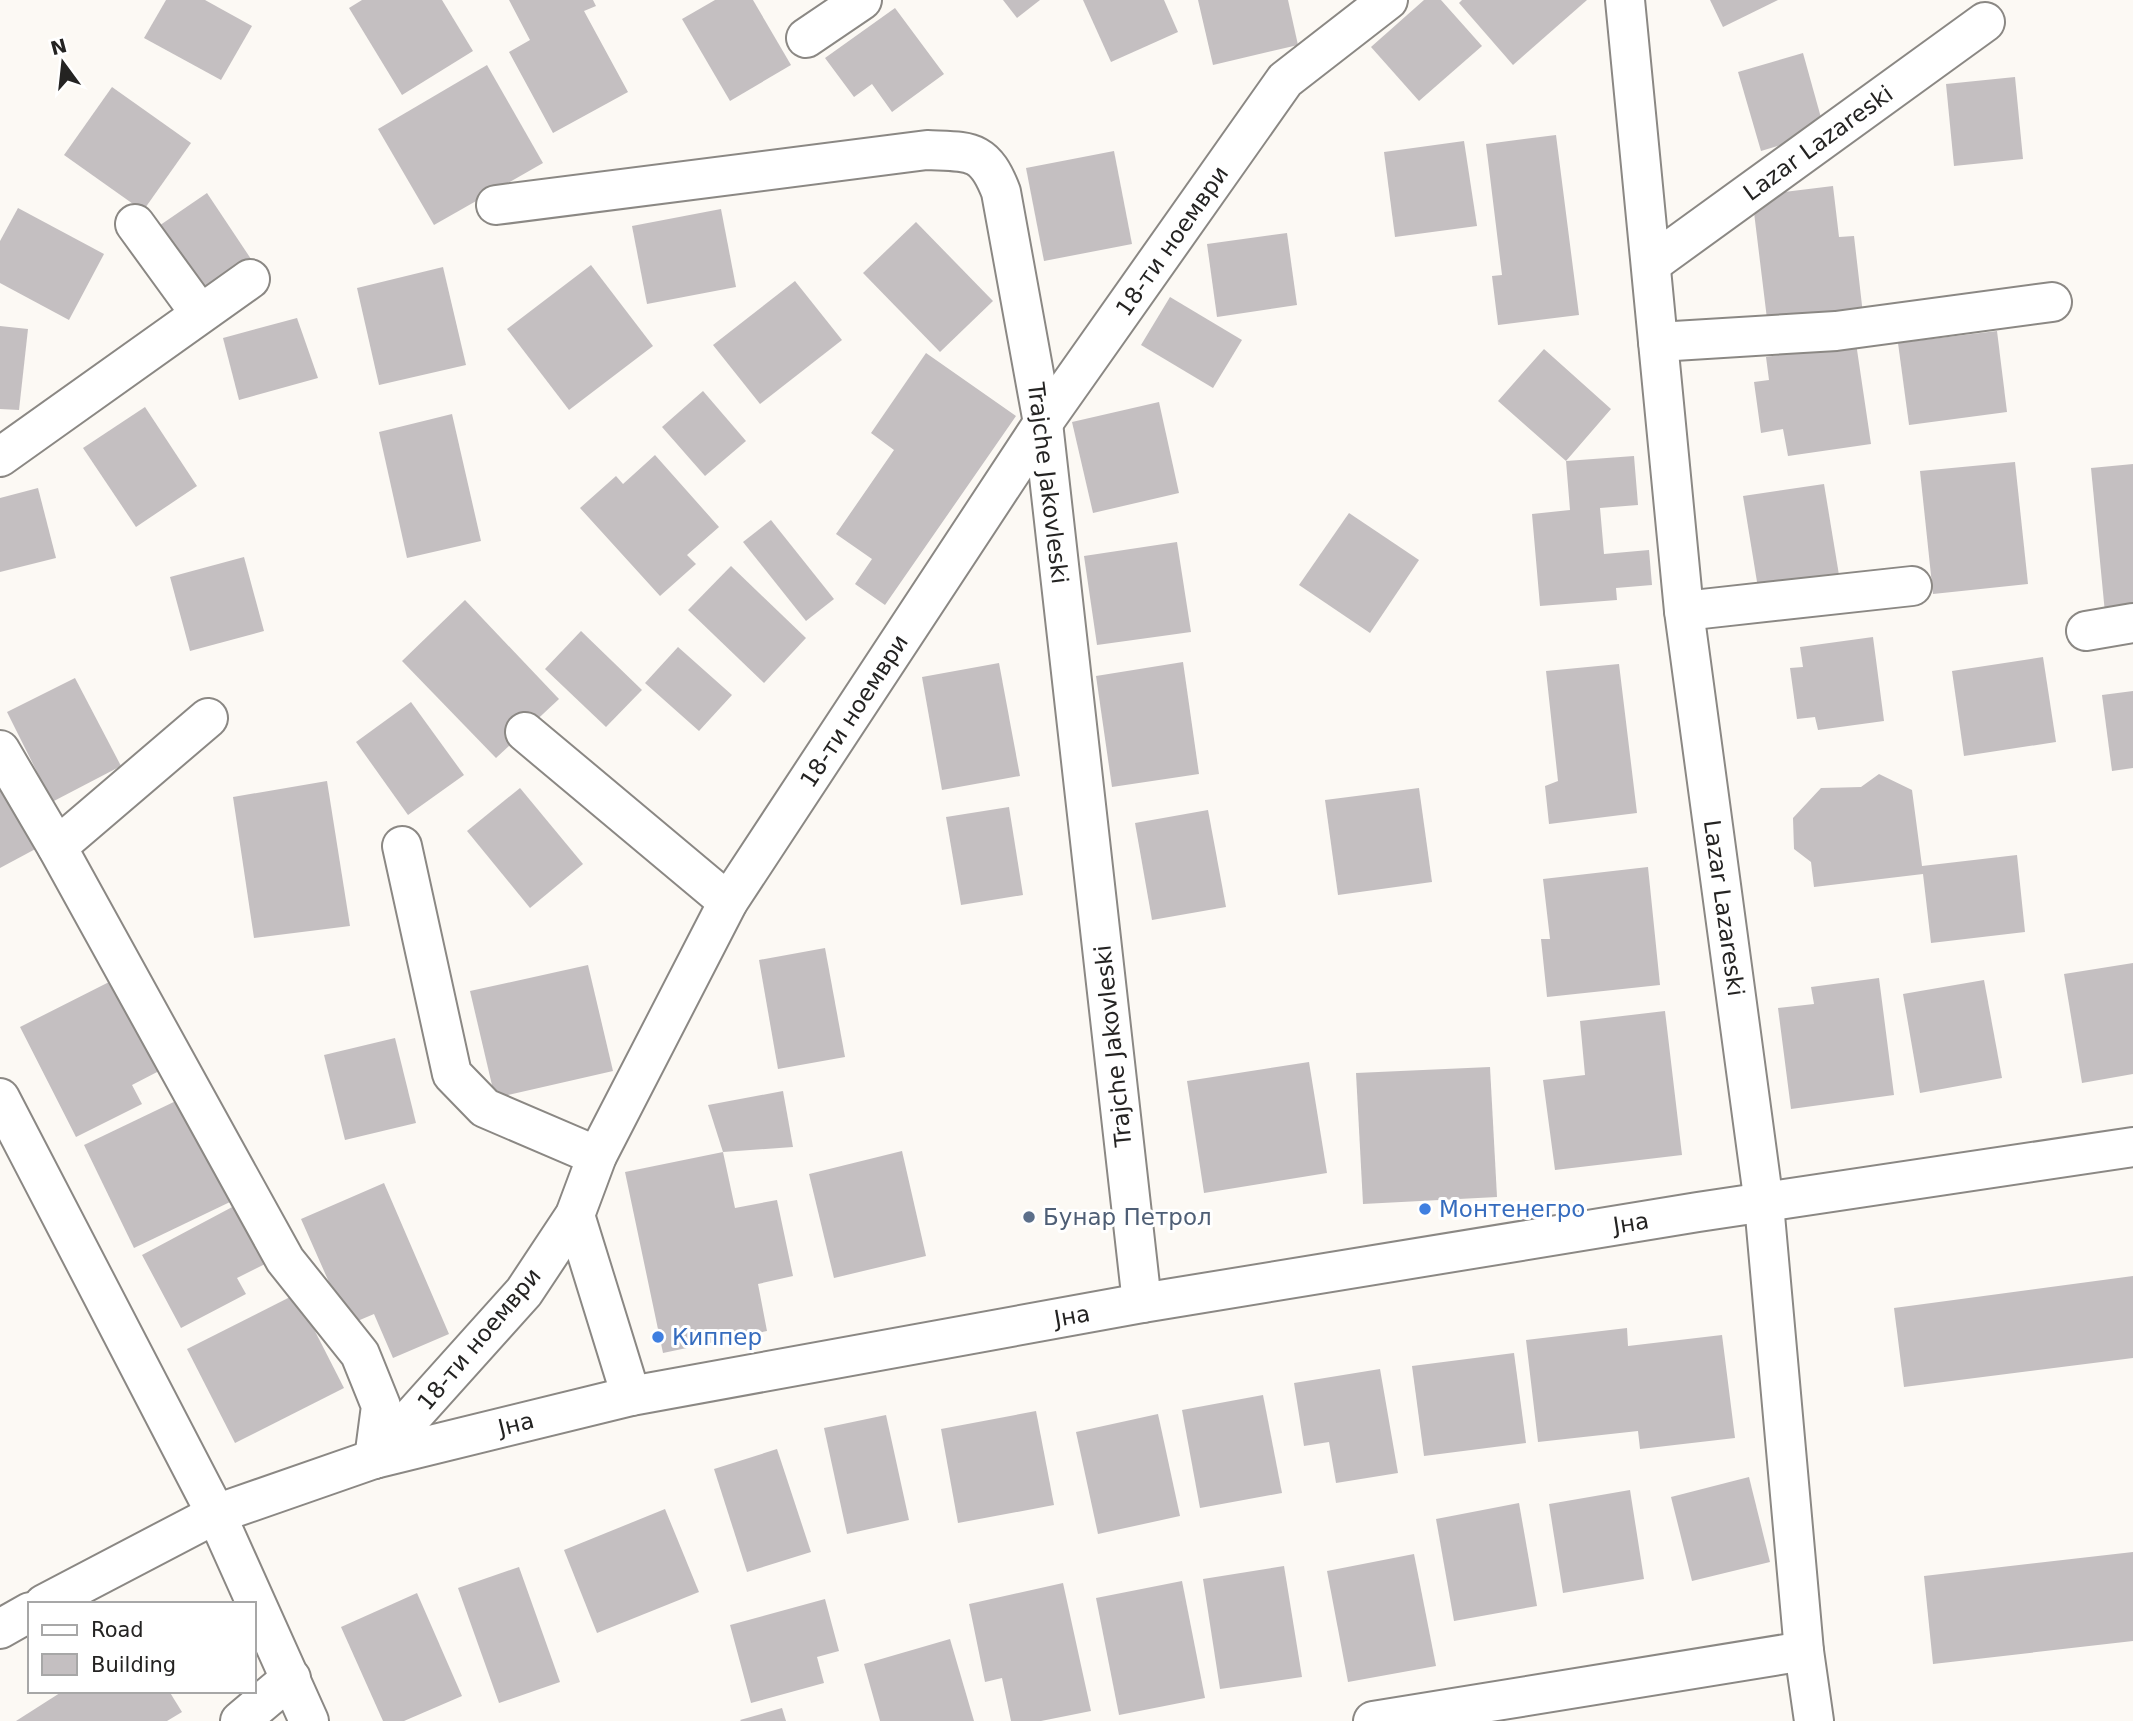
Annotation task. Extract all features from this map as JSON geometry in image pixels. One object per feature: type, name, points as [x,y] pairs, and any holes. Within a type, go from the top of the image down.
[{"type":"street","points":[[806,38],[862,0]]},
{"type":"street","name":"18-ти ноември","points":[[374,1459],[523,1292],[575,1215],[597,1156],[728,902],[1043,423],[1285,80],[1388,0]]},
{"type":"street","name":"Lazar Lazareski","points":[[1625,0],[1684,611],[1764,1204],[1804,1651],[1814,1721]]},
{"type":"street","name":"Lazar Lazareski","points":[[1651,264],[1985,23]]},
{"type":"street","name":"Trajche Jakovleski","points":[[496,205],[927,150],[966,152],[991,166],[1001,192],[1043,423],[1142,1303]]},
{"type":"street","points":[[135,224],[199,312]]},
{"type":"street","points":[[0,457],[199,312],[250,279]]},
{"type":"street","points":[[1658,342],[1836,331],[2052,302]]},
{"type":"street","points":[[1684,611],[1912,586]]},
{"type":"street","points":[[2086,631],[2133,623]]},
{"type":"street","points":[[57,847],[208,718]]},
{"type":"street","points":[[525,732],[728,902]]},
{"type":"street","points":[[0,750],[57,847],[285,1260],[360,1354],[381,1406],[374,1459]]},
{"type":"street","points":[[402,846],[452,1074],[485,1108],[597,1156]]},
{"type":"street","points":[[0,1098],[216,1514],[309,1721]]},
{"type":"street","name":"Јна","points":[[48,1602],[216,1514],[374,1459],[631,1396],[1142,1303],[1698,1212],[2133,1147]]},
{"type":"street","points":[[575,1215],[631,1396]]},
{"type":"street","points":[[0,1629],[28,1613]]},
{"type":"street","points":[[1373,1721],[1804,1651]]},
{"type":"street","points":[[240,1721],[291,1678]]},
{"type":"building","points":[[166,0],[205,0],[252,26],[221,80],[144,38]]},
{"type":"building","points":[[362,0],[442,0],[473,51],[402,95],[349,8]]},
{"type":"building","points":[[509,0],[593,0],[596,6],[584,11],[628,92],[553,133],[509,52],[530,40]]},
{"type":"building","points":[[715,0],[753,0],[791,65],[730,101],[682,19]]},
{"type":"building","points":[[1003,0],[1040,0],[1017,18]]},
{"type":"building","points":[[1083,0],[1164,0],[1178,32],[1111,62]]},
{"type":"building","points":[[1198,0],[1288,0],[1298,45],[1213,65]]},
{"type":"building","points":[[1424,0],[1441,0],[1482,46],[1419,101],[1371,47]]},
{"type":"building","points":[[1462,0],[1587,0],[1513,65],[1459,3]]},
{"type":"building","points":[[1710,0],[1778,0],[1723,27]]},
{"type":"building","points":[[895,8],[944,74],[892,112],[872,84],[854,97],[825,58]]},
{"type":"building","points":[[1803,53],[1825,132],[1761,151],[1738,72]]},
{"type":"building","points":[[487,65],[543,163],[434,225],[378,129]]},
{"type":"building","points":[[2015,77],[2023,159],[1954,166],[1946,84]]},
{"type":"building","points":[[112,87],[191,143],[143,211],[64,155]]},
{"type":"building","points":[[1556,135],[1579,315],[1498,325],[1492,276],[1502,275],[1486,144]]},
{"type":"building","points":[[1464,141],[1477,226],[1395,237],[1384,152]]},
{"type":"building","points":[[1114,151],[1132,244],[1044,261],[1026,168]]},
{"type":"building","points":[[1833,186],[1839,237],[1854,236],[1863,314],[1768,327],[1752,196]]},
{"type":"building","points":[[207,193],[253,262],[199,298],[153,230]]},
{"type":"building","points":[[18,208],[104,254],[69,320],[0,283],[0,241]]},
{"type":"building","points":[[721,209],[736,287],[647,304],[632,226]]},
{"type":"building","points":[[916,222],[993,301],[940,352],[863,273]]},
{"type":"building","points":[[1287,233],[1297,305],[1217,317],[1207,244]]},
{"type":"building","points":[[591,265],[653,346],[569,410],[507,329]]},
{"type":"building","points":[[443,267],[466,365],[379,385],[357,288]]},
{"type":"building","points":[[795,281],[842,340],[760,404],[713,345]]},
{"type":"building","points":[[1170,297],[1242,340],[1213,388],[1141,345]]},
{"type":"building","points":[[297,318],[318,378],[239,400],[223,338]]},
{"type":"building","points":[[0,326],[28,329],[19,410],[0,409]]},
{"type":"building","points":[[1997,331],[2007,412],[1909,425],[1898,343]]},
{"type":"building","points":[[1856,343],[1871,444],[1788,456],[1783,429],[1761,433],[1754,382],[1769,380],[1766,357]]},
{"type":"building","points":[[1544,349],[1611,409],[1566,461],[1498,401]]},
{"type":"building","points":[[926,353],[1016,416],[885,605],[855,584],[872,559],[836,534],[894,450],[871,433]]},
{"type":"building","points":[[703,391],[746,441],[705,476],[662,427]]},
{"type":"building","points":[[1159,402],[1179,493],[1093,513],[1072,422]]},
{"type":"building","points":[[145,407],[197,486],[136,527],[83,448]]},
{"type":"building","points":[[452,414],[481,541],[407,558],[379,432]]},
{"type":"building","points":[[655,455],[719,527],[687,555],[696,564],[660,596],[580,508],[616,476],[623,484]]},
{"type":"building","points":[[1634,456],[1638,505],[1600,508],[1604,554],[1649,550],[1652,585],[1616,588],[1617,600],[1540,606],[1532,514],[1570,510],[1566,461]]},
{"type":"building","points":[[2015,462],[2028,584],[1933,594],[1920,471]]},
{"type":"building","points":[[2133,464],[2133,609],[2105,613],[2091,468]]},
{"type":"building","points":[[1824,484],[1839,575],[1758,588],[1743,496]]},
{"type":"building","points":[[38,488],[56,558],[0,572],[0,498]]},
{"type":"building","points":[[1349,513],[1419,560],[1370,633],[1299,585]]},
{"type":"building","points":[[771,520],[834,599],[806,621],[743,542]]},
{"type":"building","points":[[1177,542],[1191,632],[1097,645],[1084,556]]},
{"type":"building","points":[[244,557],[264,631],[190,651],[170,577]]},
{"type":"building","points":[[731,566],[806,638],[764,683],[688,610]]},
{"type":"building","points":[[465,600],[559,699],[496,758],[402,661]]},
{"type":"building","points":[[581,631],[642,690],[606,727],[545,669]]},
{"type":"building","points":[[1873,637],[1884,721],[1818,730],[1815,717],[1797,719],[1790,668],[1803,667],[1800,647]]},
{"type":"building","points":[[678,647],[732,695],[699,731],[645,683]]},
{"type":"building","points":[[2043,657],[2056,742],[1964,756],[1952,671]]},
{"type":"building","points":[[1183,662],[1199,774],[1112,787],[1096,676]]},
{"type":"building","points":[[999,663],[1020,776],[942,790],[922,677]]},
{"type":"building","points":[[1619,664],[1637,813],[1549,824],[1545,786],[1558,781],[1546,671]]},
{"type":"building","points":[[75,678],[121,766],[52,802],[7,712]]},
{"type":"building","points":[[2133,691],[2133,768],[2112,771],[2102,695]]},
{"type":"building","points":[[411,702],[464,775],[408,815],[356,742]]},
{"type":"building","points":[[0,767],[41,846],[0,868]]},
{"type":"building","points":[[1879,774],[1912,790],[1922,866],[2017,855],[2025,932],[1931,943],[1923,874],[1814,887],[1811,862],[1794,849],[1793,818],[1821,788],[1861,787]]},
{"type":"building","points":[[327,781],[350,926],[254,938],[233,797]]},
{"type":"building","points":[[520,788],[583,864],[530,908],[467,831]]},
{"type":"building","points":[[1419,788],[1432,882],[1338,895],[1325,800]]},
{"type":"building","points":[[1009,807],[1023,895],[961,905],[946,817]]},
{"type":"building","points":[[1208,810],[1226,907],[1152,920],[1135,823]]},
{"type":"building","points":[[1648,867],[1660,985],[1547,997],[1541,939],[1550,939],[1543,879]]},
{"type":"building","points":[[825,948],[845,1057],[778,1069],[759,960]]},
{"type":"building","points":[[2133,963],[2133,1074],[2082,1083],[2064,974]]},
{"type":"building","points":[[588,965],[613,1071],[495,1098],[470,991]]},
{"type":"building","points":[[1879,978],[1894,1095],[1791,1109],[1778,1008],[1814,1004],[1811,987]]},
{"type":"building","points":[[115,979],[161,1070],[132,1085],[142,1104],[76,1137],[20,1027]]},
{"type":"building","points":[[1984,980],[2002,1078],[1920,1093],[1903,994]]},
{"type":"building","points":[[1665,1011],[1682,1155],[1555,1170],[1543,1080],[1585,1075],[1580,1021]]},
{"type":"building","points":[[395,1038],[416,1123],[345,1140],[324,1055]]},
{"type":"building","points":[[1309,1062],[1327,1173],[1204,1193],[1187,1081]]},
{"type":"building","points":[[1490,1067],[1497,1197],[1363,1204],[1356,1073]]},
{"type":"building","points":[[783,1091],[793,1147],[723,1152],[708,1105]]},
{"type":"building","points":[[180,1099],[230,1202],[134,1248],[84,1145]]},
{"type":"building","points":[[902,1151],[926,1256],[834,1278],[809,1174]]},
{"type":"building","points":[[723,1152],[735,1208],[777,1200],[793,1276],[758,1284],[767,1331],[663,1353],[625,1172]]},
{"type":"building","points":[[384,1183],[449,1334],[393,1358],[374,1314],[348,1325],[301,1219]]},
{"type":"building","points":[[236,1205],[267,1263],[237,1278],[246,1294],[181,1328],[142,1255]]},
{"type":"building","points":[[2133,1276],[2133,1358],[1904,1387],[1894,1308]]},
{"type":"building","points":[[296,1294],[344,1388],[235,1443],[187,1349]]},
{"type":"building","points":[[1627,1328],[1628,1346],[1722,1335],[1735,1438],[1640,1449],[1638,1431],[1538,1442],[1526,1340]]},
{"type":"building","points":[[1514,1353],[1526,1443],[1424,1456],[1412,1366]]},
{"type":"building","points":[[1380,1369],[1398,1473],[1336,1483],[1329,1442],[1304,1446],[1294,1383]]},
{"type":"building","points":[[1263,1395],[1282,1493],[1200,1508],[1182,1410]]},
{"type":"building","points":[[1036,1411],[1054,1505],[958,1523],[941,1429]]},
{"type":"building","points":[[1158,1414],[1180,1516],[1098,1534],[1076,1432]]},
{"type":"building","points":[[886,1415],[909,1520],[847,1534],[824,1428]]},
{"type":"building","points":[[777,1449],[811,1552],[747,1572],[714,1469]]},
{"type":"building","points":[[1749,1477],[1770,1562],[1692,1581],[1671,1497]]},
{"type":"building","points":[[1630,1490],[1644,1579],[1563,1593],[1549,1504]]},
{"type":"building","points":[[1519,1503],[1537,1606],[1454,1621],[1436,1519]]},
{"type":"building","points":[[665,1509],[699,1592],[597,1633],[564,1550]]},
{"type":"building","points":[[2133,1552],[2133,1641],[1933,1664],[1924,1576]]},
{"type":"building","points":[[1414,1554],[1436,1666],[1348,1682],[1327,1571]]},
{"type":"building","points":[[1284,1566],[1302,1677],[1220,1689],[1203,1579]]},
{"type":"building","points":[[519,1567],[560,1682],[499,1703],[458,1588]]},
{"type":"building","points":[[1182,1581],[1205,1698],[1119,1715],[1096,1598]]},
{"type":"building","points":[[1063,1583],[1091,1711],[1041,1721],[1011,1721],[1002,1678],[985,1682],[969,1604]]},
{"type":"building","points":[[417,1593],[462,1696],[404,1721],[383,1721],[341,1627]]},
{"type":"building","points":[[825,1599],[839,1651],[817,1657],[824,1683],[751,1703],[730,1625]]},
{"type":"building","points":[[950,1639],[974,1721],[880,1721],[864,1664]]},
{"type":"building","points":[[60,1693],[170,1693],[182,1712],[167,1721],[16,1721]]},
{"type":"building","points":[[782,1708],[786,1721],[740,1720]]},
{"type":"place","name":"Монтенегро","points":[[1425,1209]]},
{"type":"place","name":"Бунар Петрол","points":[[1029,1217]]},
{"type":"place","name":"Киппер","points":[[658,1337]]}]
